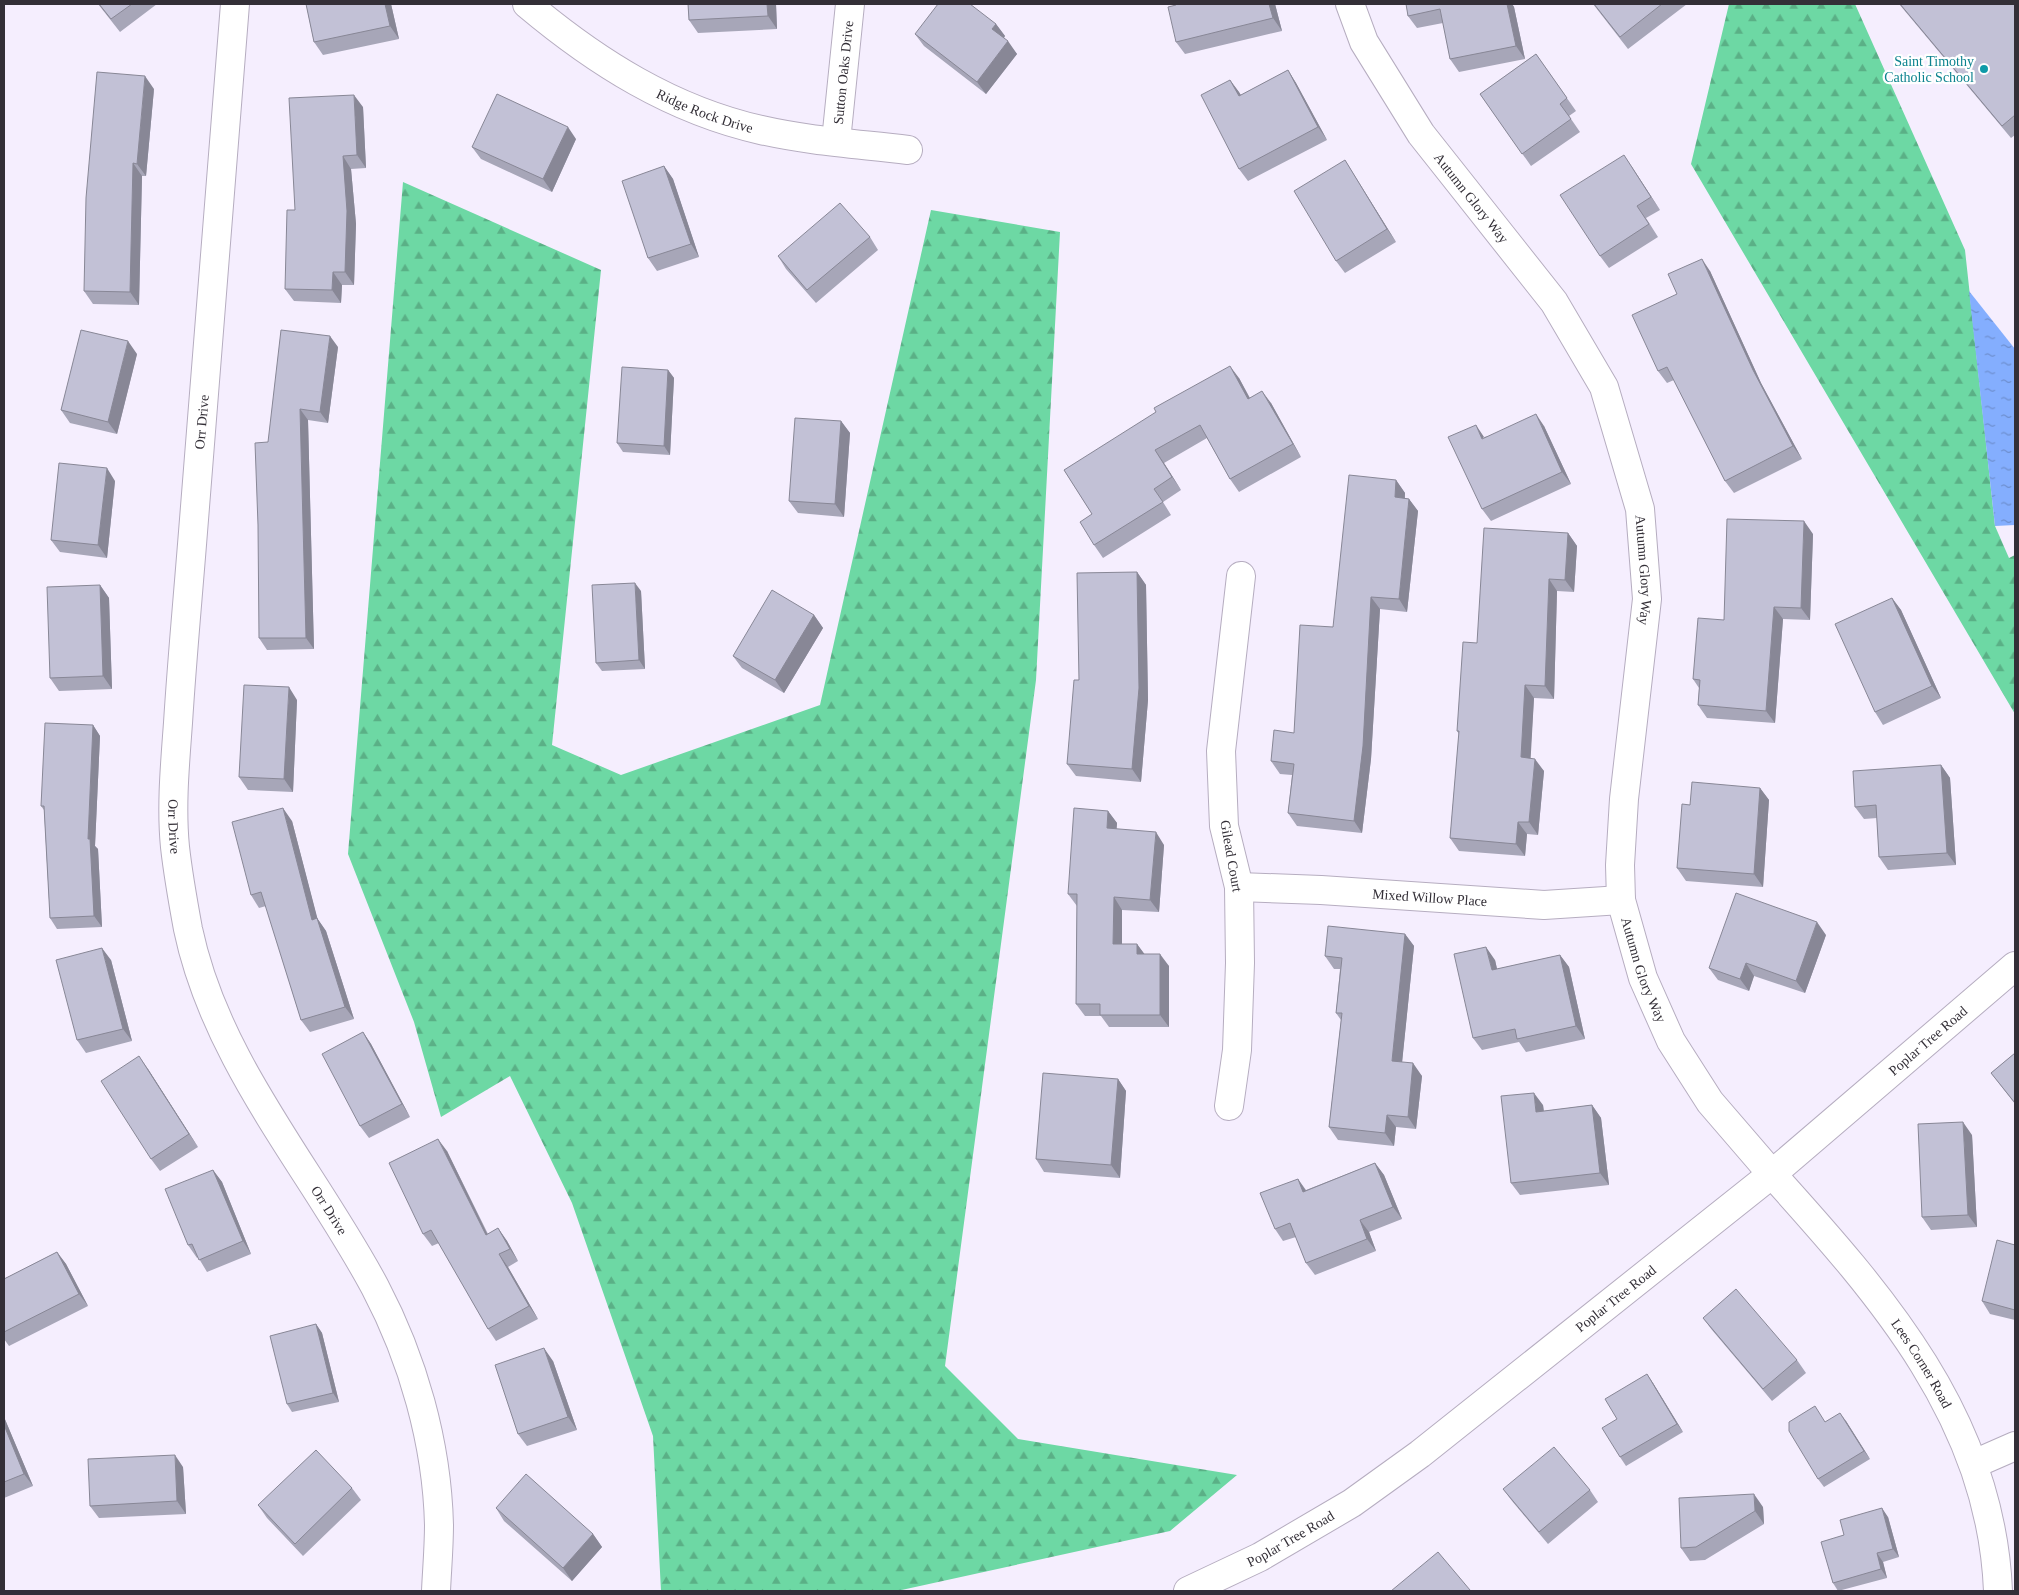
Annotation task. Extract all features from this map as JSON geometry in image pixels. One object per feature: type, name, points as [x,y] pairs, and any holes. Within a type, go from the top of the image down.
[{"type":"street","name":"Orr Drive","points":[[235,4],[181,676],[174,791],[175,845],[188,930],[201,974],[217,1017],[244,1071],[375,1287],[399,1337],[414,1380],[430,1443],[436,1483],[439,1526],[436,1591]]},
{"type":"street","name":"Ridge Rock Drive","points":[[527,4],[571,40],[630,79],[670,100],[708,115],[760,130],[908,150]]},
{"type":"street","name":"Sutton Oaks Drive","points":[[836,141],[850,4]]},
{"type":"street","name":"Autumn Glory Way","points":[[1350,4],[1364,42],[1421,134],[1554,302],[1604,387],[1640,509],[1647,599],[1624,799],[1620,865],[1621,900],[1643,978],[1671,1042],[1710,1102],[1772,1174]]},
{"type":"street","name":"Gilead Court","points":[[1229,1106],[1237,1050],[1240,963],[1239,887],[1224,826],[1221,751],[1241,576]]},
{"type":"street","name":"Mixed Willow Place","points":[[1239,887],[1321,890],[1544,905],[1621,900]]},
{"type":"street","name":"Poplar Tree Road","points":[[1188,1591],[1260,1557],[1352,1502],[1420,1454],[1772,1174],[2015,966]]},
{"type":"street","name":"Lees Corner Road","points":[[1772,1174],[1895,1319],[1938,1386],[1974,1464],[1990,1527],[1998,1591]]},
{"type":"street","points":[[1974,1464],[2015,1446]]},
{"type":"green space","points":[[1729,4],[1855,4],[1965,250],[1995,526],[2009,558],[2015,555],[2015,714],[1691,164]]},
{"type":"green space","points":[[403,182],[601,270],[552,745],[621,775],[820,705],[931,210],[1060,232],[1036,680],[945,1366],[1018,1439],[1237,1475],[1170,1531],[897,1591],[661,1591],[653,1436],[572,1203],[510,1076],[441,1117],[414,1022],[348,854]]},
{"type":"water","points":[[1969,291],[2015,349],[2015,525],[1995,526]]},
{"type":"building","points":[[99,4],[132,4],[111,19]]},
{"type":"building","points":[[306,4],[385,4],[390,26],[314,42]]},
{"type":"building","points":[[688,4],[767,4],[768,16],[689,20]]},
{"type":"building","points":[[938,4],[970,4],[996,24],[992,29],[1008,41],[977,82],[915,34]]},
{"type":"building","points":[[1176,4],[1269,4],[1273,18],[1176,42],[1168,7]]},
{"type":"building","points":[[1406,4],[1507,4],[1516,46],[1450,59],[1440,9],[1408,16]]},
{"type":"building","points":[[1594,4],[1662,4],[1620,37]]},
{"type":"building","name":"Saint Timothy Catholic School","points":[[1900,4],[2015,4],[2015,115],[2002,126]]},
{"type":"building","points":[[1536,54],[1567,98],[1560,104],[1571,119],[1522,154],[1480,94]]},
{"type":"building","points":[[1288,70],[1318,127],[1239,169],[1201,95],[1230,80],[1239,96]]},
{"type":"building","points":[[97,72],[145,76],[137,164],[133,163],[130,292],[84,291],[86,198]]},
{"type":"building","points":[[497,94],[568,127],[543,179],[472,147]]},
{"type":"building","points":[[354,95],[357,155],[343,156],[347,211],[345,272],[333,272],[332,290],[285,289],[287,210],[295,210],[289,98]]},
{"type":"building","points":[[1624,155],[1651,197],[1637,206],[1649,224],[1600,256],[1560,195]]},
{"type":"building","points":[[1345,160],[1387,229],[1336,261],[1294,191]]},
{"type":"building","points":[[664,166],[691,244],[648,258],[622,181]]},
{"type":"building","points":[[840,203],[870,237],[807,290],[778,256]]},
{"type":"building","points":[[1702,259],[1753,370],[1793,446],[1725,481],[1667,367],[1658,371],[1632,315],[1677,294],[1668,274]]},
{"type":"building","points":[[81,330],[128,341],[108,422],[61,410]]},
{"type":"building","points":[[281,330],[330,336],[320,412],[300,409],[306,638],[259,638],[255,443],[268,442]]},
{"type":"building","points":[[1230,366],[1248,399],[1262,391],[1293,444],[1230,479],[1200,425],[1155,450],[1172,477],[1154,489],[1163,502],[1094,545],[1080,522],[1092,514],[1064,470],[1156,412],[1154,408]]},
{"type":"building","points":[[622,367],[668,370],[664,446],[617,443]]},
{"type":"building","points":[[1536,414],[1562,472],[1482,509],[1448,437],[1476,425],[1482,439]]},
{"type":"building","points":[[795,418],[841,421],[835,504],[789,501]]},
{"type":"building","points":[[59,463],[107,468],[98,545],[51,540]]},
{"type":"building","points":[[1349,475],[1396,480],[1395,497],[1409,499],[1399,599],[1371,597],[1363,746],[1354,821],[1288,813],[1294,764],[1271,761],[1274,730],[1294,733],[1300,625],[1333,627]]},
{"type":"building","points":[[1727,519],[1804,521],[1801,608],[1774,607],[1766,711],[1698,705],[1700,680],[1693,679],[1698,618],[1724,620]]},
{"type":"building","points":[[1484,528],[1568,533],[1565,580],[1549,579],[1545,686],[1525,685],[1521,757],[1535,759],[1529,822],[1518,822],[1516,844],[1450,838],[1459,731],[1457,731],[1463,642],[1477,643]]},
{"type":"building","points":[[1137,572],[1139,688],[1132,769],[1067,764],[1074,680],[1079,680],[1077,573]]},
{"type":"building","points":[[635,583],[639,660],[596,663],[592,585]]},
{"type":"building","points":[[100,585],[103,676],[50,678],[47,587]]},
{"type":"building","points":[[772,590],[814,615],[775,680],[733,656]]},
{"type":"building","points":[[1892,598],[1932,686],[1875,712],[1835,624]]},
{"type":"building","points":[[244,685],[289,687],[284,779],[239,777]]},
{"type":"building","points":[[45,723],[93,725],[88,839],[90,839],[94,916],[50,918],[44,806],[41,806]]},
{"type":"building","points":[[1941,765],[1947,853],[1879,857],[1876,805],[1855,807],[1853,771]]},
{"type":"building","points":[[1692,782],[1760,788],[1754,874],[1677,868],[1682,804],[1690,805]]},
{"type":"building","points":[[283,808],[312,920],[317,918],[345,1007],[301,1020],[261,892],[251,895],[232,822]]},
{"type":"building","points":[[1074,808],[1108,811],[1107,828],[1156,832],[1150,900],[1114,897],[1113,944],[1137,944],[1137,954],[1160,954],[1160,1015],[1100,1015],[1100,1004],[1076,1004],[1077,894],[1068,894]]},
{"type":"building","points":[[1736,893],[1817,922],[1796,981],[1746,963],[1740,979],[1709,968]]},
{"type":"building","points":[[1328,926],[1405,934],[1392,1061],[1413,1063],[1408,1117],[1387,1115],[1385,1133],[1329,1127],[1342,1013],[1336,1013],[1342,958],[1325,956]]},
{"type":"building","points":[[1486,947],[1492,970],[1560,955],[1576,1026],[1517,1039],[1515,1029],[1473,1038],[1454,954]]},
{"type":"building","points":[[102,948],[123,1029],[77,1040],[56,960]]},
{"type":"building","points":[[363,1032],[402,1104],[360,1126],[322,1054]]},
{"type":"building","points":[[2015,1053],[2015,1103],[1991,1073]]},
{"type":"building","points":[[139,1056],[189,1134],[151,1159],[101,1081]]},
{"type":"building","points":[[1043,1073],[1118,1079],[1111,1165],[1036,1159]]},
{"type":"building","points":[[1534,1093],[1536,1112],[1592,1105],[1600,1173],[1511,1183],[1501,1096]]},
{"type":"building","points":[[1963,1122],[1968,1215],[1922,1217],[1918,1124]]},
{"type":"building","points":[[438,1139],[486,1235],[498,1228],[510,1249],[499,1254],[529,1306],[488,1329],[431,1230],[423,1234],[389,1163]]},
{"type":"building","points":[[1375,1163],[1393,1207],[1360,1220],[1367,1239],[1306,1263],[1290,1223],[1275,1229],[1260,1193],[1298,1179],[1303,1192]]},
{"type":"building","points":[[213,1170],[243,1241],[199,1260],[192,1244],[188,1245],[165,1189]]},
{"type":"building","points":[[1997,1240],[2015,1245],[2015,1310],[1982,1301]]},
{"type":"building","points":[[57,1252],[79,1294],[4,1332],[4,1279]]},
{"type":"building","points":[[1736,1289],[1797,1360],[1763,1389],[1703,1318]]},
{"type":"building","points":[[316,1324],[333,1393],[287,1404],[270,1336]]},
{"type":"building","points":[[544,1348],[568,1417],[518,1434],[495,1365]]},
{"type":"building","points":[[1647,1374],[1677,1424],[1620,1457],[1602,1428],[1617,1419],[1605,1399]]},
{"type":"building","points":[[1815,1406],[1825,1422],[1840,1413],[1864,1451],[1818,1479],[1789,1431],[1789,1422]]},
{"type":"building","points":[[4,1425],[24,1474],[4,1482]]},
{"type":"building","points":[[1554,1447],[1590,1490],[1539,1532],[1503,1489]]},
{"type":"building","points":[[316,1450],[352,1488],[295,1544],[258,1505]]},
{"type":"building","points":[[175,1455],[177,1501],[90,1506],[88,1459]]},
{"type":"building","points":[[526,1474],[593,1534],[563,1568],[496,1508]]},
{"type":"building","points":[[1754,1494],[1755,1511],[1696,1547],[1681,1548],[1679,1498]]},
{"type":"building","points":[[1882,1508],[1893,1549],[1877,1553],[1881,1569],[1833,1583],[1821,1542],[1844,1535],[1840,1520]]},
{"type":"building","points":[[1438,1552],[1469,1591],[1391,1591]]},
{"type":"place","name":"Saint Timothy Catholic School","points":[[1984,69]]}]
